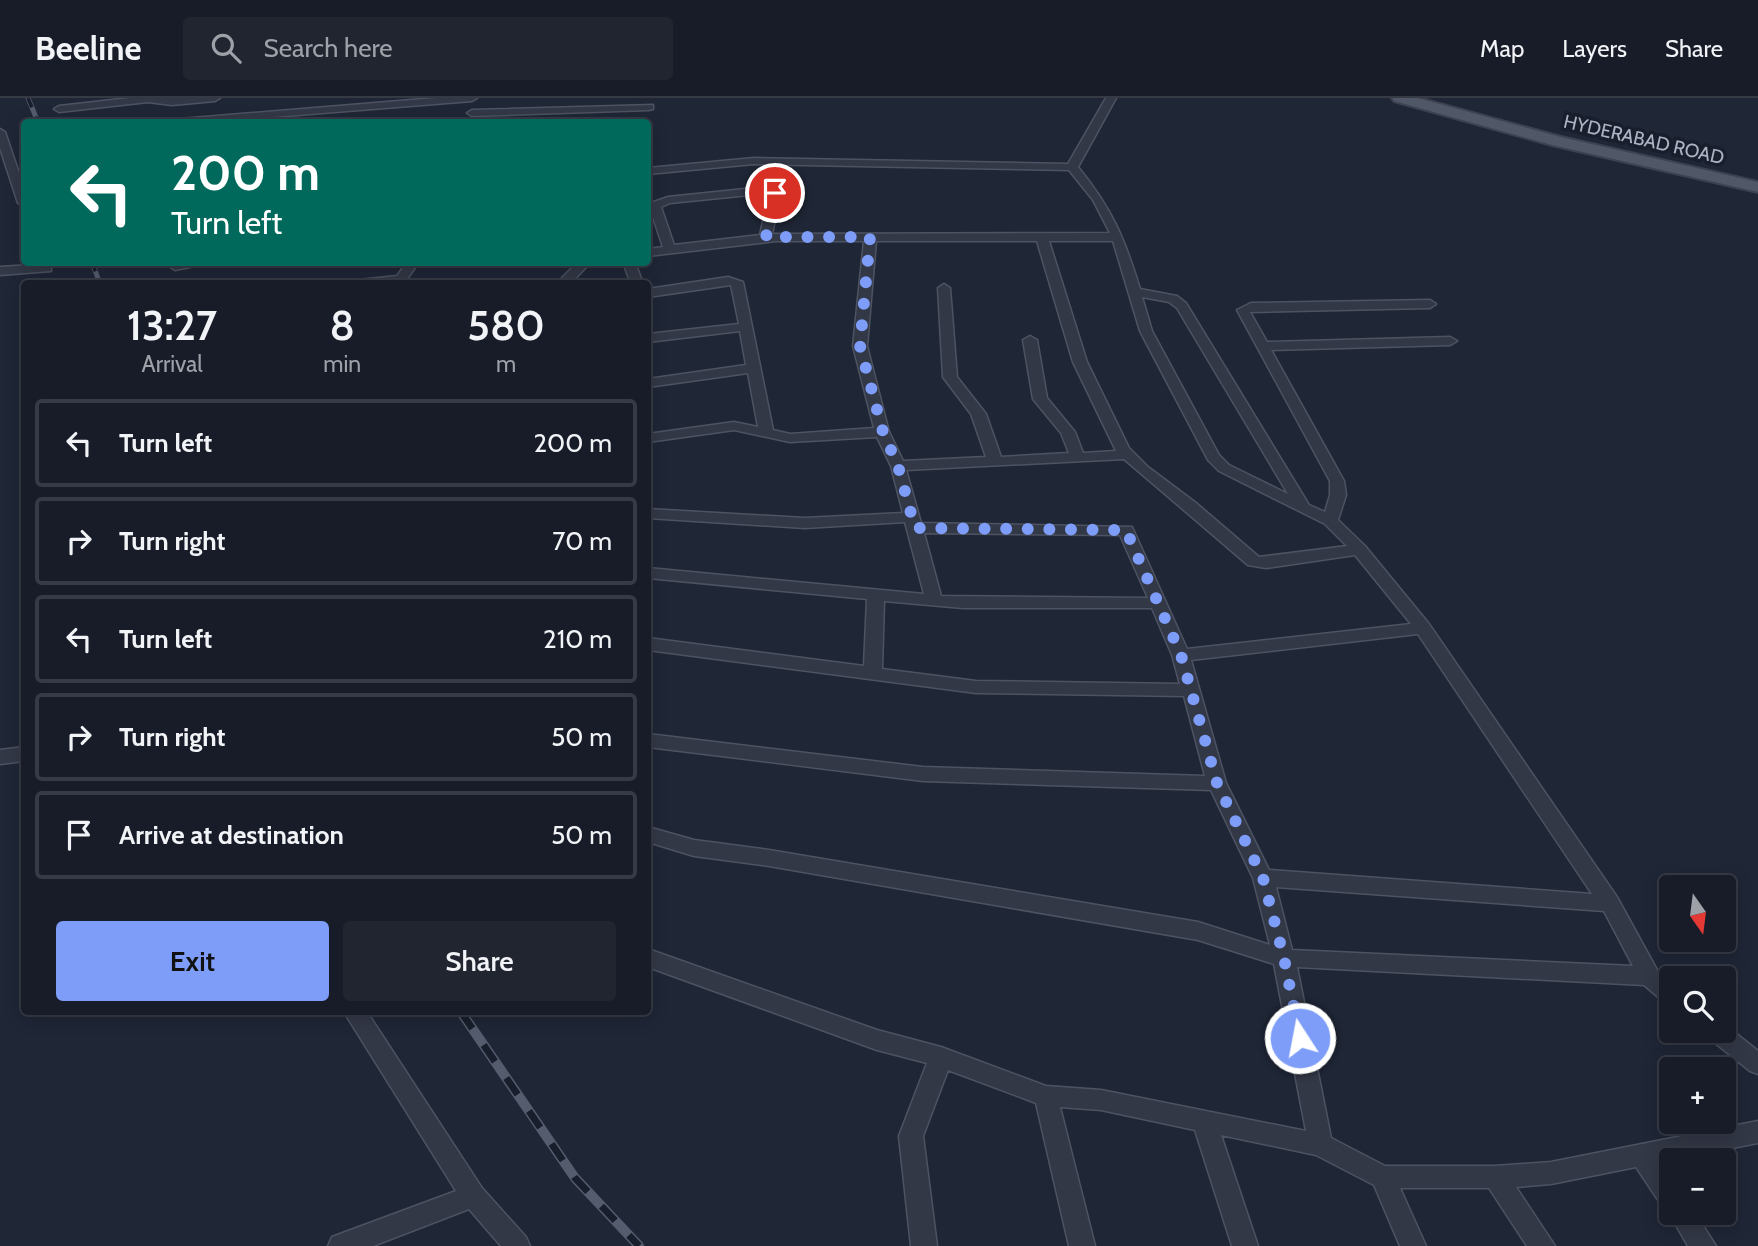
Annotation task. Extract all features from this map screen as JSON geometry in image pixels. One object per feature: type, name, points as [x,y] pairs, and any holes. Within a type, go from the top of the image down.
[{"type":"main road","name":"HYDERABAD ROAD","points":[[1399,98],[1558,141],[1758,187]]},
{"type":"main road","name":"HYDERABAD ROAD","points":[[1426,98],[1604,144],[1758,178]]},
{"type":"street","points":[[59,109],[148,99],[172,102],[215,98]]},
{"type":"street","points":[[216,119],[472,98],[471,118],[649,107]]},
{"type":"street","points":[[1072,167],[1111,98]]},
{"type":"street","points":[[0,132],[4,158],[21,196]]},
{"type":"street","points":[[651,172],[754,161],[1072,167],[1098,199],[1118,237],[1146,331],[1213,457],[1224,468],[1330,521],[1359,549],[1423,628],[1610,903],[1649,976],[1659,984]]},
{"type":"street","points":[[670,250],[655,205],[668,200],[773,189],[775,193],[766,237]]},
{"type":"street","points":[[651,253],[766,237],[1118,237]]},
{"type":"street","points":[[870,237],[860,346],[883,432],[898,466],[934,600]]},
{"type":"street","points":[[1042,238],[1080,362],[1126,455],[1191,506],[1254,561],[1266,563],[1359,549]]},
{"type":"street","points":[[0,271],[38,266]]},
{"type":"street","points":[[566,280],[581,266]]},
{"type":"street","points":[[651,293],[734,281],[738,285],[766,433]]},
{"type":"street","points":[[944,288],[950,377],[981,419],[995,462]]},
{"type":"street","points":[[1133,291],[1173,299],[1182,306],[1303,508]]},
{"type":"street","points":[[1330,521],[1338,495],[1337,481],[1242,314],[1245,309],[1430,304]]},
{"type":"street","points":[[651,338],[744,327]]},
{"type":"street","points":[[1030,340],[1040,399],[1068,432],[1078,458]]},
{"type":"street","points":[[1261,346],[1450,341]]},
{"type":"street","points":[[651,383],[754,368]]},
{"type":"street","points":[[651,438],[734,426],[800,438],[883,432]]},
{"type":"street","points":[[898,466],[1126,455]]},
{"type":"street","points":[[651,514],[805,523],[913,523],[1126,530],[1181,655],[1217,783],[1263,878],[1284,958],[1320,1145]]},
{"type":"street","points":[[651,573],[963,603],[1160,603]]},
{"type":"street","points":[[873,672],[876,593]]},
{"type":"street","points":[[1181,655],[1423,628]]},
{"type":"street","points":[[651,643],[976,687],[1191,690]]},
{"type":"street","points":[[651,741],[923,774],[1217,783]]},
{"type":"street","points":[[0,757],[21,754]]},
{"type":"street","points":[[651,836],[694,848],[769,858],[1198,932],[1284,958],[1649,976]]},
{"type":"street","points":[[1263,878],[1610,903]]},
{"type":"street","points":[[651,959],[877,1040],[941,1057],[1046,1096],[1101,1100],[1320,1145],[1383,1177],[1495,1177],[1551,1173],[1758,1132]]},
{"type":"street","points":[[357,1015],[473,1196],[517,1246]]},
{"type":"street","points":[[1732,1043],[1758,1064]]},
{"type":"street","points":[[924,1246],[911,1136],[941,1057]]},
{"type":"street","points":[[1046,1096],[1082,1246]]},
{"type":"street","points":[[1205,1121],[1245,1246]]},
{"type":"street","points":[[1642,1155],[1659,1180]]},
{"type":"street","points":[[1383,1177],[1413,1246]]},
{"type":"street","points":[[1495,1177],[1542,1246]]},
{"type":"street","points":[[341,1246],[473,1196]]},
{"type":"street","points":[[1689,1225],[1703,1246]]},
{"type":"railway","points":[[28,98],[37,119]]},
{"type":"railway","points":[[93,266],[99,280]]},
{"type":"railway","points":[[463,1015],[575,1178],[639,1246]]},
{"type":"route","points":[[775,193],[766,237],[870,237],[860,346],[883,432],[898,466],[915,528],[1126,530],[1181,655],[1217,783],[1263,878],[1284,958],[1300,1038]]}]
